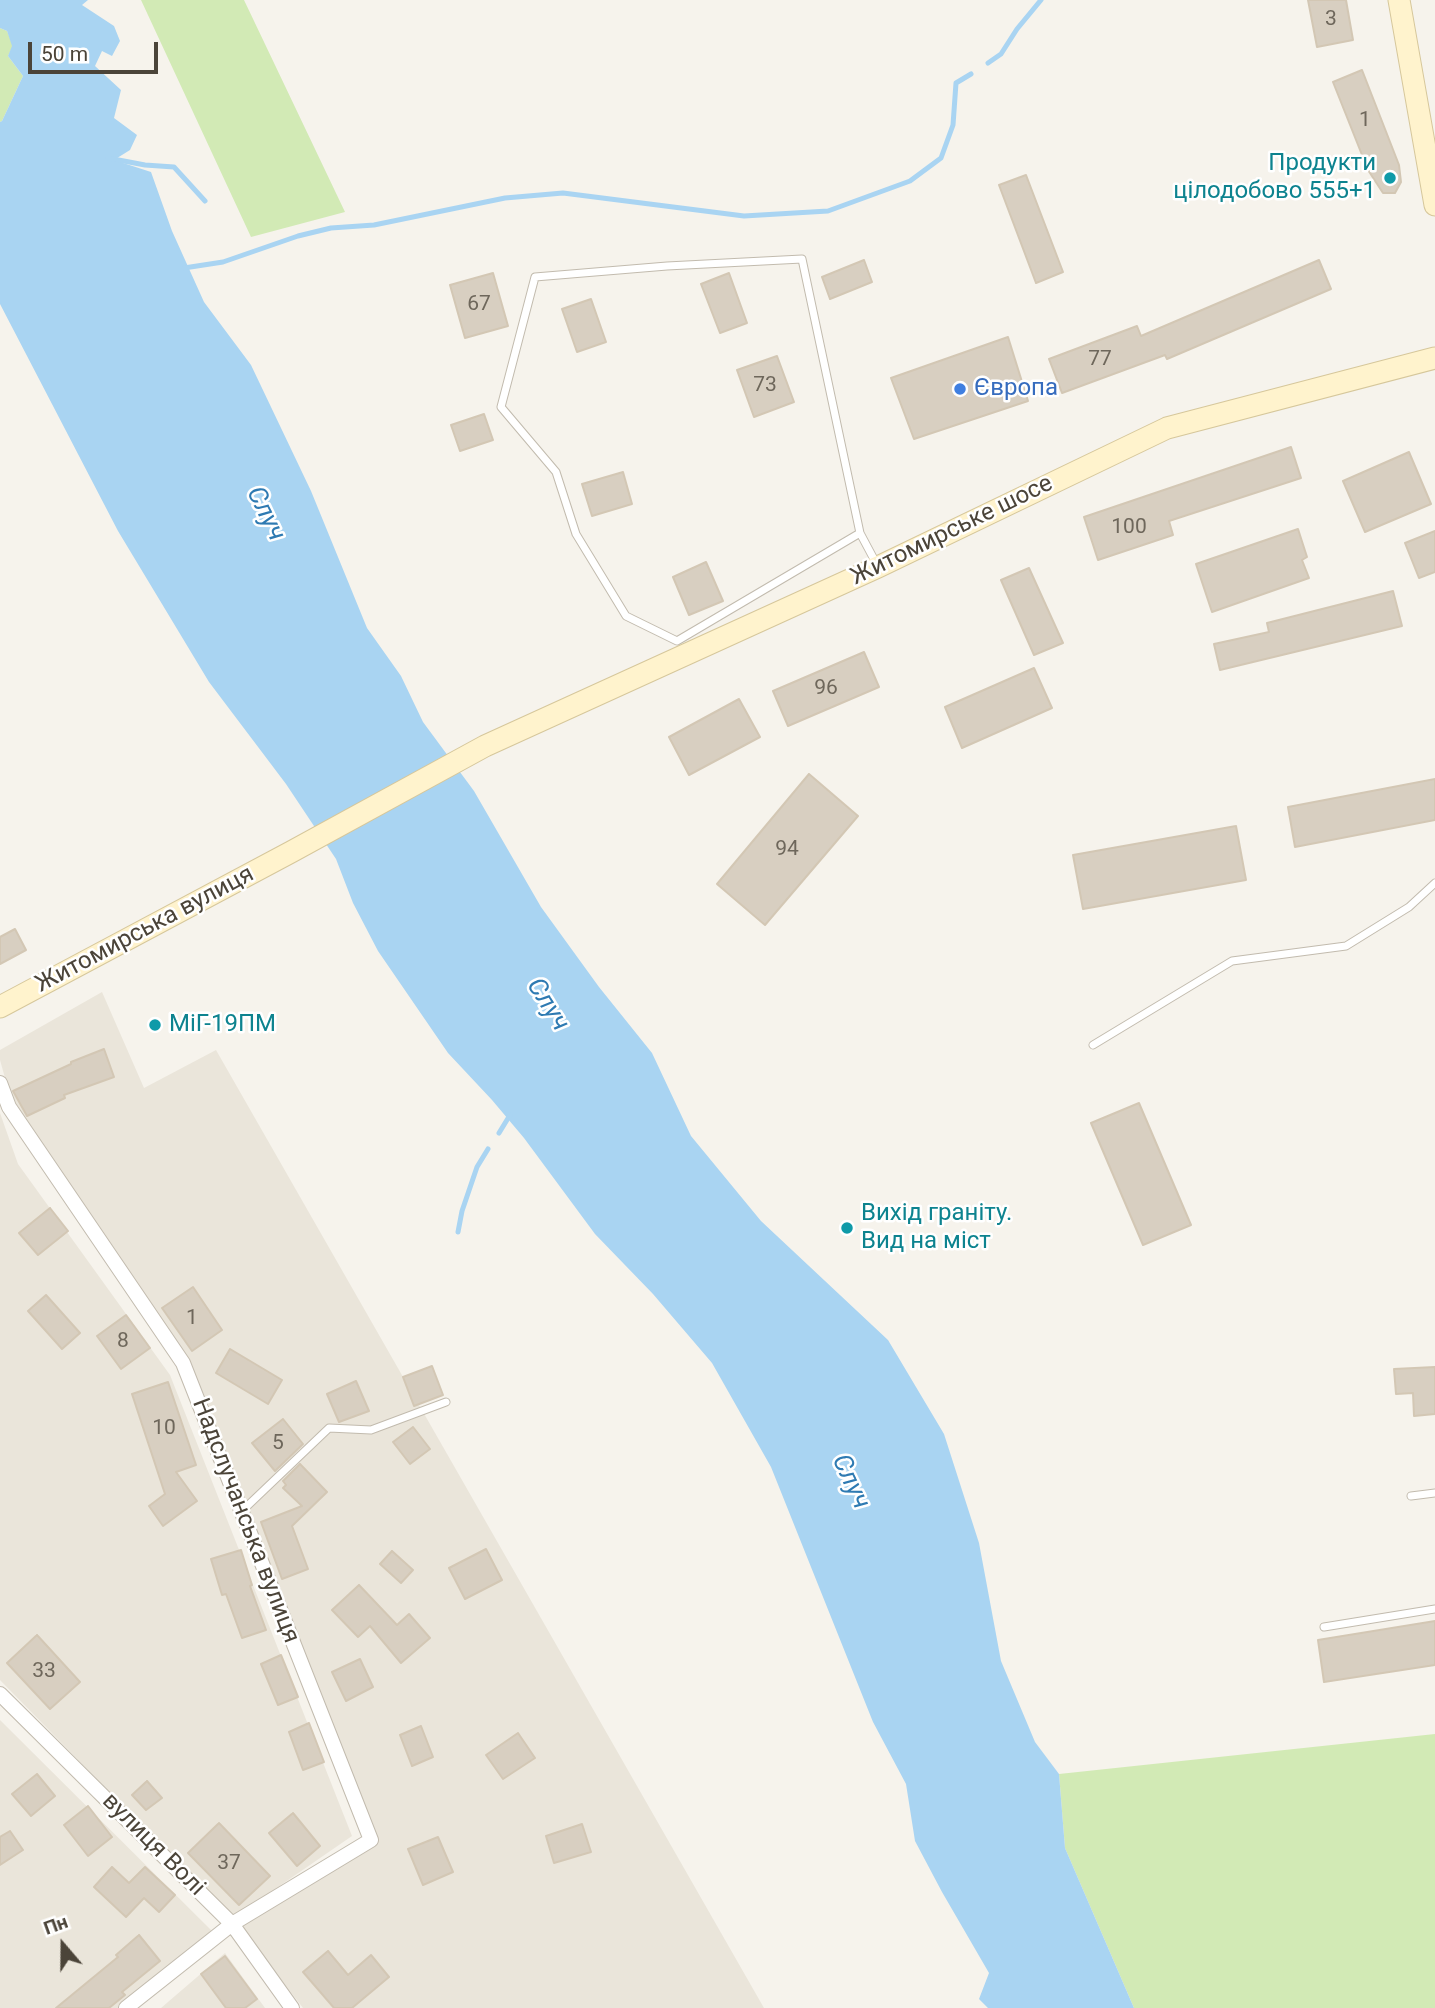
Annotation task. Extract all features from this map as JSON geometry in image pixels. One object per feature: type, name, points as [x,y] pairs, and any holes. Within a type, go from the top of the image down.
[{"type":"main road","points":[[1399,0],[1435,205]]},
{"type":"main road","name":"Житомирське шосе","points":[[291,852],[485,746],[878,567],[1167,428],[1435,358]]},
{"type":"main road","name":"Житомирська вулиця","points":[[0,1007],[291,852]]},
{"type":"street","name":"Надслучанська вулиця","points":[[0,1083],[9,1107],[183,1363],[371,1840],[232,1924]]},
{"type":"street","name":"вулиця Волі","points":[[0,1694],[232,1924],[292,2008]]},
{"type":"street","points":[[126,2008],[232,1924]]},
{"type":"lane","points":[[860,533],[677,641],[626,616],[576,534],[556,472],[501,407],[536,277],[667,266],[802,259],[860,533],[878,567]]},
{"type":"lane","points":[[1093,1045],[1232,961],[1346,946],[1409,906],[1435,883]]},
{"type":"lane","points":[[241,1511],[329,1428],[372,1430],[446,1402]]},
{"type":"lane","points":[[1411,1496],[1435,1493]]},
{"type":"lane","points":[[1324,1628],[1435,1609]]},
{"type":"shaded area","points":[[102,992],[144,1088],[216,1050],[764,2008],[303,2008],[239,1925],[377,1845],[187,1360],[12,1103],[0,1060],[0,1050]]},
{"type":"shaded area","points":[[0,1113],[18,1164],[170,1375],[352,1836],[233,1918],[0,1680]]},
{"type":"shaded area","points":[[0,1720],[212,1931],[126,2008],[0,2008]]},
{"type":"shaded area","points":[[225,1953],[265,2008],[161,2008]]},
{"type":"green space","points":[[141,0],[244,0],[345,212],[251,237]]},
{"type":"green space","points":[[0,28],[7,31],[13,46],[8,56],[23,76],[0,122]]},
{"type":"green space","points":[[1435,1734],[1435,2008],[1134,2008],[1065,1848],[1059,1774]]},
{"type":"water","name":"Случ","points":[[0,0],[88,0],[82,5],[114,26],[120,41],[112,56],[102,51],[95,66],[121,90],[114,118],[137,135],[130,150],[114,160],[151,172],[172,231],[204,302],[251,365],[311,491],[367,628],[401,676],[423,722],[474,791],[541,907],[599,987],[652,1053],[691,1136],[761,1221],[888,1340],[944,1434],[979,1543],[1001,1661],[1035,1742],[1059,1774],[1065,1848],[1134,2008],[988,2008],[979,1999],[989,1973],[915,1841],[906,1784],[873,1722],[771,1467],[712,1363],[653,1294],[595,1234],[524,1138],[448,1053],[378,951],[353,903],[336,859],[286,784],[209,682],[118,531],[0,304],[0,122],[23,76],[8,56],[12,46],[7,31],[0,28]]},
{"type":"building","points":[[1308,0],[1346,0],[1353,40],[1317,47]]},
{"type":"building","points":[[1362,70],[1399,165],[1401,182],[1395,193],[1383,193],[1368,170],[1333,82]]},
{"type":"building","points":[[1026,175],[1063,272],[1036,283],[999,185]]},
{"type":"building","points":[[864,260],[872,282],[830,299],[822,277]]},
{"type":"building","points":[[1319,260],[1331,289],[1167,359],[1165,355],[1062,393],[1049,359],[1137,326],[1141,336]]},
{"type":"building","points":[[493,273],[508,326],[465,338],[450,285]]},
{"type":"building","points":[[729,273],[747,323],[720,333],[701,284]]},
{"type":"building","points":[[591,299],[606,342],[577,352],[562,309]]},
{"type":"building","name":"Європа","points":[[1008,337],[1028,401],[914,439],[891,378]]},
{"type":"building","points":[[777,356],[794,402],[754,417],[737,370]]},
{"type":"building","points":[[484,414],[493,440],[460,451],[451,425]]},
{"type":"building","points":[[1291,447],[1301,478],[1169,521],[1173,535],[1098,560],[1084,517]]},
{"type":"building","points":[[1409,452],[1431,504],[1365,532],[1343,481]]},
{"type":"building","points":[[623,472],[632,504],[592,516],[582,484]]},
{"type":"building","points":[[1298,529],[1307,557],[1302,560],[1309,578],[1212,612],[1196,564]]},
{"type":"building","points":[[1435,531],[1435,572],[1419,578],[1405,543]]},
{"type":"building","points":[[706,562],[723,601],[689,615],[673,577]]},
{"type":"building","points":[[1029,568],[1063,643],[1034,655],[1001,580]]},
{"type":"building","points":[[1393,591],[1402,626],[1220,670],[1214,644],[1269,632],[1267,623]]},
{"type":"building","points":[[864,652],[879,687],[788,726],[773,691]]},
{"type":"building","points":[[1034,668],[1052,708],[962,748],[945,707]]},
{"type":"building","points":[[739,699],[760,737],[689,775],[669,737]]},
{"type":"building","points":[[809,774],[858,816],[765,925],[717,884]]},
{"type":"building","points":[[1435,779],[1435,820],[1295,847],[1288,807]]},
{"type":"building","points":[[1236,826],[1246,880],[1083,909],[1073,855]]},
{"type":"building","points":[[15,929],[26,950],[0,964],[0,937]]},
{"type":"building","points":[[104,1049],[114,1077],[64,1095],[65,1098],[27,1116],[13,1091]]},
{"type":"building","points":[[1139,1103],[1191,1225],[1143,1245],[1091,1123]]},
{"type":"building","points":[[50,1208],[68,1231],[38,1255],[19,1233]]},
{"type":"building","points":[[193,1287],[222,1330],[192,1351],[162,1308]]},
{"type":"building","points":[[46,1295],[80,1333],[62,1349],[28,1311]]},
{"type":"building","points":[[126,1315],[150,1348],[121,1369],[97,1336]]},
{"type":"building","points":[[230,1349],[282,1380],[268,1404],[216,1373]]},
{"type":"building","points":[[432,1366],[443,1395],[414,1406],[403,1377]]},
{"type":"building","points":[[1435,1367],[1435,1414],[1414,1416],[1413,1393],[1396,1394],[1394,1369]]},
{"type":"building","points":[[356,1381],[369,1411],[339,1422],[327,1394]]},
{"type":"building","points":[[168,1382],[196,1465],[176,1472],[197,1501],[163,1526],[149,1506],[165,1494],[132,1394]]},
{"type":"building","points":[[283,1419],[303,1444],[275,1471],[252,1443]]},
{"type":"building","points":[[413,1427],[430,1449],[410,1464],[393,1442]]},
{"type":"building","points":[[300,1464],[327,1492],[292,1526],[308,1569],[282,1579],[261,1522],[302,1506],[283,1488],[286,1485],[283,1481]]},
{"type":"building","points":[[486,1549],[502,1580],[465,1599],[449,1568]]},
{"type":"building","points":[[241,1550],[252,1585],[250,1586],[266,1630],[242,1638],[226,1594],[222,1595],[211,1559]]},
{"type":"building","points":[[392,1551],[413,1570],[401,1583],[380,1564]]},
{"type":"building","points":[[359,1585],[397,1625],[409,1614],[430,1638],[401,1663],[370,1626],[358,1637],[332,1610]]},
{"type":"building","points":[[1435,1621],[1435,1665],[1324,1682],[1318,1640]]},
{"type":"building","points":[[37,1635],[80,1682],[50,1709],[7,1663]]},
{"type":"building","points":[[281,1655],[298,1697],[278,1705],[261,1664]]},
{"type":"building","points":[[360,1659],[373,1687],[346,1701],[332,1672]]},
{"type":"building","points":[[309,1723],[324,1762],[303,1770],[289,1732]]},
{"type":"building","points":[[421,1726],[433,1757],[412,1766],[400,1735]]},
{"type":"building","points":[[518,1733],[535,1758],[503,1779],[486,1755]]},
{"type":"building","points":[[37,1774],[55,1796],[31,1816],[12,1794]]},
{"type":"building","points":[[147,1781],[162,1798],[146,1810],[132,1795]]},
{"type":"building","points":[[88,1806],[112,1837],[88,1856],[64,1825]]},
{"type":"building","points":[[293,1813],[320,1846],[297,1866],[269,1833]]},
{"type":"building","points":[[219,1823],[270,1876],[239,1905],[188,1853]]},
{"type":"building","points":[[582,1824],[591,1852],[554,1863],[546,1836]]},
{"type":"building","points":[[10,1831],[23,1850],[0,1865],[0,1837]]},
{"type":"building","points":[[438,1837],[453,1872],[423,1885],[408,1849]]},
{"type":"building","points":[[112,1867],[129,1883],[145,1867],[175,1895],[159,1912],[144,1898],[126,1917],[94,1887]]},
{"type":"building","points":[[139,1935],[160,1961],[122,1992],[125,1995],[109,2008],[56,2008],[118,1957],[116,1955]]},
{"type":"building","points":[[328,1951],[348,1975],[371,1955],[389,1977],[352,2008],[334,2008],[303,1972]]},
{"type":"building","points":[[225,1956],[257,1999],[245,2008],[226,2008],[201,1974]]},
{"type":"waterway","points":[[988,63],[1001,54],[1041,0]]},
{"type":"waterway","points":[[184,268],[223,262],[298,236],[331,228],[374,225],[505,198],[563,193],[744,216],[828,211],[910,181],[941,158],[953,125],[956,83],[971,74]]},
{"type":"waterway","points":[[108,158],[174,167],[205,201]]},
{"type":"waterway","points":[[499,1133],[510,1115]]},
{"type":"waterway","points":[[458,1232],[477,1167],[488,1149]]},
{"type":"place","name":"Продукти цілодобово 555+1","points":[[1390,178]]},
{"type":"place","name":"Європа","points":[[960,389]]},
{"type":"place","name":"МіГ-19ПМ","points":[[155,1025]]},
{"type":"place","name":"Вихід граніту. Вид на міст","points":[[847,1228]]}]
